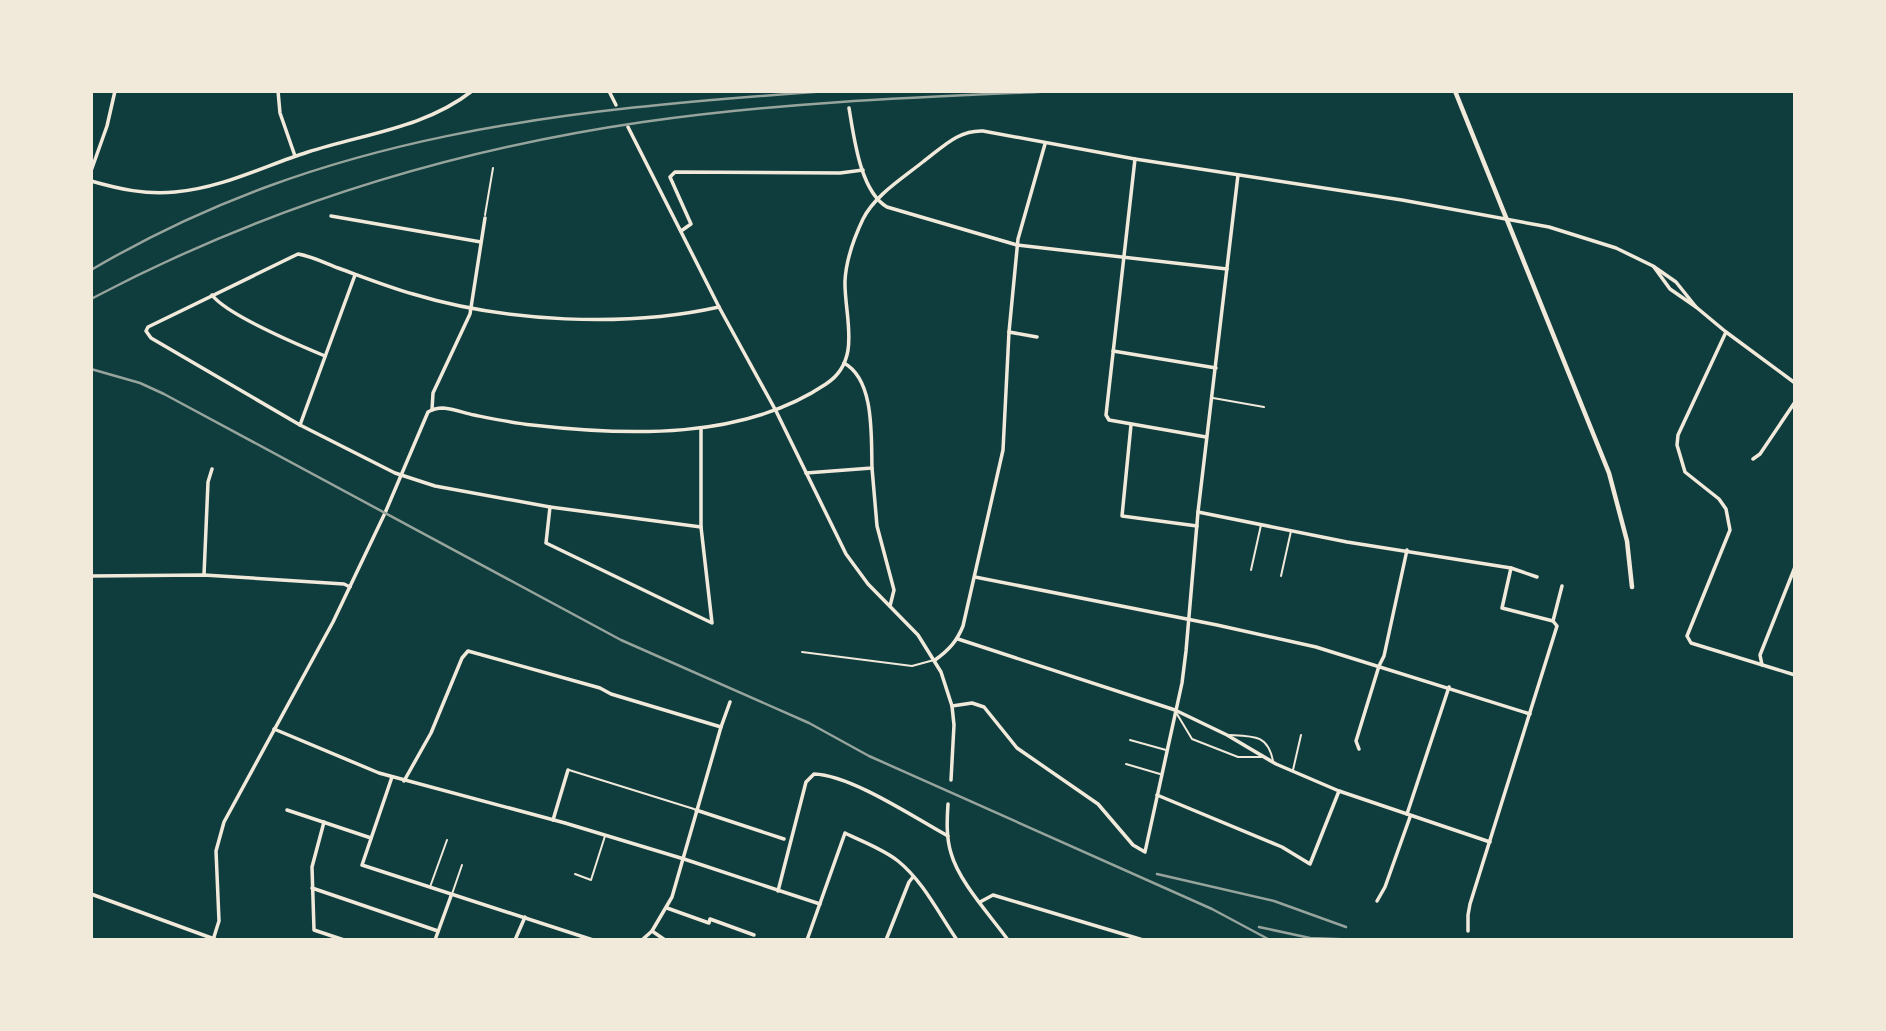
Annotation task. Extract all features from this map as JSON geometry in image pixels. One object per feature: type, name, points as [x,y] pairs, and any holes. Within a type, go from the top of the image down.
[{"type":"main road","points":[[1455,91],[1609,473],[1627,541],[1632,587]]},
{"type":"street","points":[[91,171],[107,126],[115,91]]},
{"type":"street","points":[[278,91],[280,113],[295,156]]},
{"type":"street","points":[[91,181],[136,191],[176,192],[217,184],[295,156],[427,118],[455,104],[471,91]]},
{"type":"street","points":[[609,91],[616,105]]},
{"type":"street","points":[[849,108],[870,191],[877,200],[894,210],[1017,245],[1228,269]]},
{"type":"street","points":[[628,127],[853,564],[918,635],[946,682],[954,729],[951,780]]},
{"type":"street","points":[[91,894],[215,940],[219,921],[215,869],[219,835],[350,587],[425,416],[432,410],[446,408],[504,421],[629,431],[701,429],[776,411],[825,385],[836,376],[844,363],[850,343],[845,283],[849,260],[863,219],[877,200],[957,135],[983,131],[1045,144],[1535,224],[1600,242],[1644,261],[1676,282],[1696,307]]},
{"type":"street","points":[[935,660],[948,651],[958,639],[963,626],[1003,450],[1017,245],[1045,144]]},
{"type":"street","points":[[1135,159],[1105,415],[1109,420],[1131,425],[1206,437]]},
{"type":"street","points":[[681,231],[691,224],[671,174],[840,173],[863,170]]},
{"type":"street","points":[[952,706],[972,703],[984,707],[1017,748],[1098,804],[1133,845],[1145,852],[1183,672],[1206,437],[1238,175]]},
{"type":"street","points":[[331,216],[481,242]]},
{"type":"street","points":[[432,410],[433,393],[471,309],[485,218]]},
{"type":"street","points":[[701,527],[550,508],[435,486],[401,474],[300,425],[151,338],[146,331],[148,327],[292,255],[301,254],[409,293],[471,309],[526,316],[586,318],[659,315],[719,307]]},
{"type":"street","points":[[1653,266],[1670,289],[1795,383]]},
{"type":"street","points":[[300,425],[355,275]]},
{"type":"street","points":[[212,295],[221,304],[284,338],[325,356]]},
{"type":"street","points":[[1009,332],[1037,337]]},
{"type":"street","points":[[1726,332],[1678,435],[1677,444],[1685,472],[1726,509],[1730,530],[1687,636],[1691,643],[1795,675]]},
{"type":"street","points":[[1113,351],[1216,369]]},
{"type":"street","points":[[844,363],[858,374],[870,412],[877,526],[894,590],[890,606]]},
{"type":"street","points":[[1753,459],[1760,454],[1795,402]]},
{"type":"street","points":[[1131,425],[1122,516],[1197,526]]},
{"type":"street","points":[[550,508],[546,543],[712,622],[701,527],[701,429]]},
{"type":"street","points":[[806,473],[872,468]]},
{"type":"street","points":[[204,575],[208,482],[212,469]]},
{"type":"street","points":[[1198,512],[1347,542],[1511,568],[1536,577]]},
{"type":"street","points":[[1359,749],[1356,741],[1384,656],[1407,550]]},
{"type":"street","points":[[1762,665],[1761,654],[1795,567]]},
{"type":"street","points":[[1468,931],[1468,915],[1558,626],[1553,621],[1502,608],[1511,568]]},
{"type":"street","points":[[91,576],[204,575],[345,584],[350,587]]},
{"type":"street","points":[[975,577],[1316,647],[1530,714]]},
{"type":"street","points":[[1553,621],[1562,586]]},
{"type":"street","points":[[958,639],[1175,710],[1227,735],[1273,762],[1339,791],[1490,842]]},
{"type":"street","points":[[404,781],[431,733],[464,654],[468,651],[600,688],[611,694],[721,727]]},
{"type":"street","points":[[1377,901],[1385,887],[1450,687]]},
{"type":"street","points":[[642,940],[667,908],[730,702]]},
{"type":"street","points":[[274,729],[404,781],[606,835],[820,904]]},
{"type":"street","points":[[553,820],[568,770]]},
{"type":"street","points":[[778,891],[806,782],[812,775],[825,775],[862,790],[948,836]]},
{"type":"street","points":[[393,777],[362,865],[593,940]]},
{"type":"street","points":[[1157,795],[1282,847],[1310,864],[1339,791]]},
{"type":"street","points":[[948,804],[948,836],[956,865],[1007,940]]},
{"type":"street","points":[[287,810],[371,838]]},
{"type":"street","points":[[696,810],[784,839]]},
{"type":"street","points":[[324,822],[313,858],[314,930],[344,940]]},
{"type":"street","points":[[807,940],[845,833],[891,856],[914,877],[957,940]]},
{"type":"street","points":[[886,940],[909,883],[914,877]]},
{"type":"street","points":[[312,888],[438,931]]},
{"type":"street","points":[[435,940],[451,895]]},
{"type":"street","points":[[980,902],[993,895],[1143,940]]},
{"type":"street","points":[[667,908],[709,923],[710,919],[754,935]]},
{"type":"street","points":[[515,940],[525,917]]},
{"type":"street","points":[[652,930],[665,940]]},
{"type":"lane","points":[[485,218],[493,168]]},
{"type":"lane","points":[[1212,398],[1264,407]]},
{"type":"lane","points":[[1251,570],[1261,524]]},
{"type":"lane","points":[[1282,576],[1291,530]]},
{"type":"lane","points":[[363,543],[369,547]]},
{"type":"lane","points":[[802,652],[912,666],[935,660]]},
{"type":"lane","points":[[1175,710],[1192,739],[1238,757],[1263,757]]},
{"type":"lane","points":[[1293,771],[1301,734]]},
{"type":"lane","points":[[1227,735],[1250,736],[1263,740],[1271,750],[1273,762]]},
{"type":"lane","points":[[1130,740],[1166,750]]},
{"type":"lane","points":[[1126,764],[1161,775]]},
{"type":"lane","points":[[568,770],[696,810]]},
{"type":"lane","points":[[575,874],[591,880],[606,835]]},
{"type":"lane","points":[[430,888],[447,840]]},
{"type":"lane","points":[[451,895],[462,866]]},
{"type":"railway","points":[[91,270],[179,223],[268,186],[357,158],[448,136],[540,120],[729,98],[827,91]]},
{"type":"railway","points":[[91,299],[156,266],[291,210],[429,166],[500,149],[571,134],[695,115],[851,101],[1060,91]]},
{"type":"railway","points":[[91,369],[140,383],[164,394],[621,640],[809,723],[869,756],[1212,909],[1270,940]]},
{"type":"railway","points":[[1157,874],[1274,901],[1346,927]]},
{"type":"railway","points":[[1259,927],[1310,938],[1362,940]]}]
